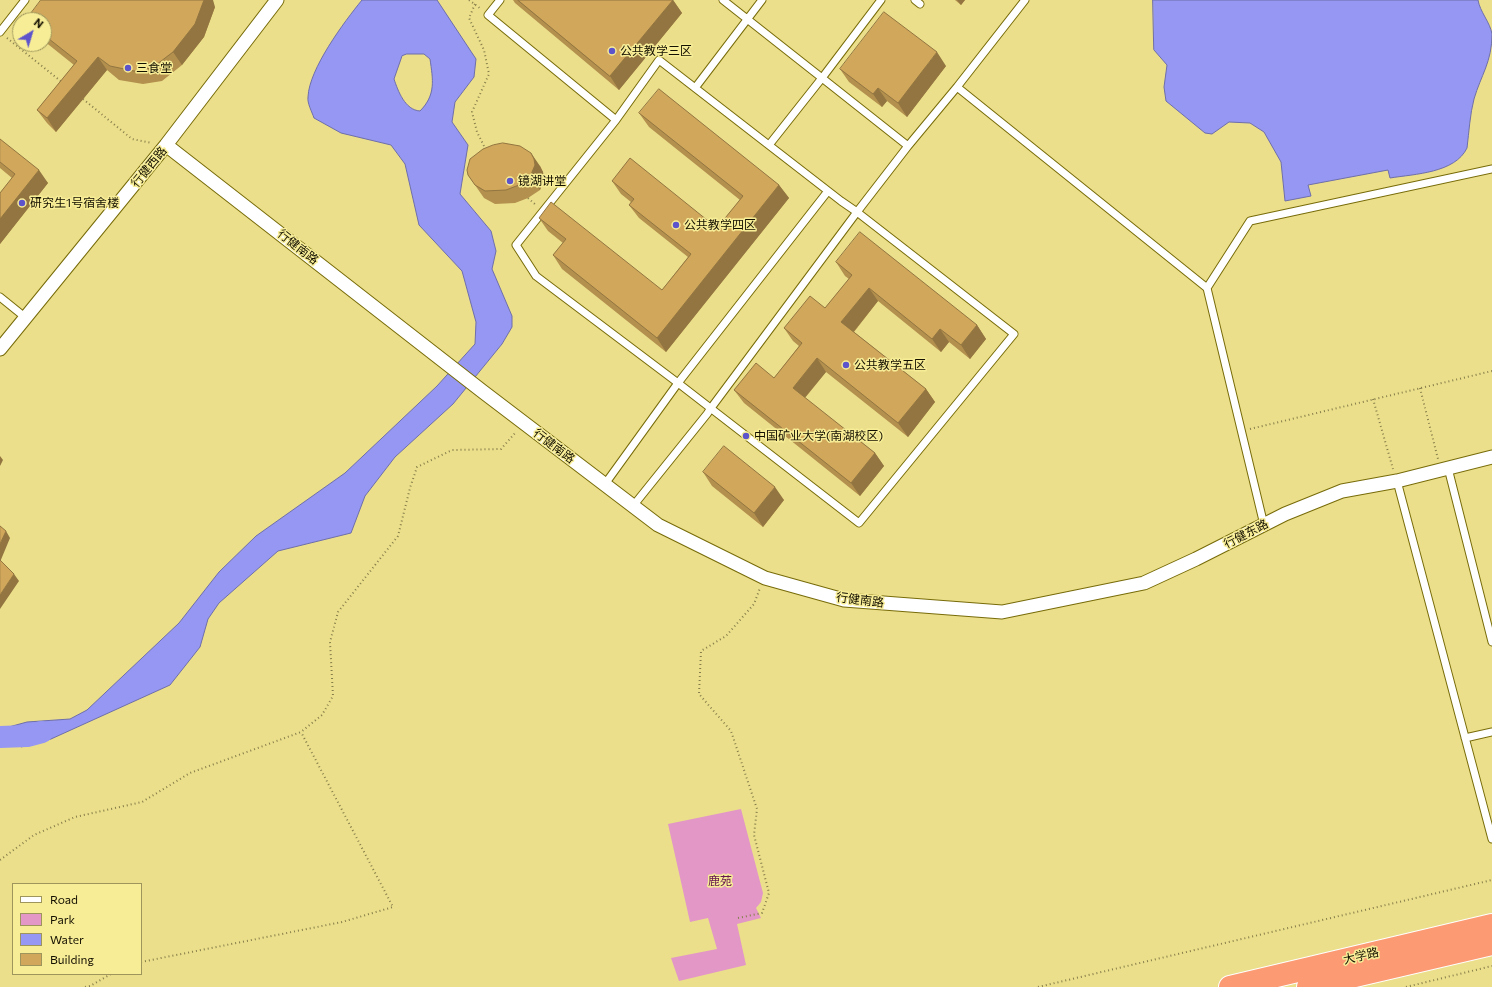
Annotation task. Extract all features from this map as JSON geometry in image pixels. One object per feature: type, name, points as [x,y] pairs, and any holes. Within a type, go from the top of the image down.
[{"type":"highway","name":"大学路","points":[[1230,987],[1492,925]]},
{"type":"highway","name":"大学路","points":[[1308,987],[1492,944]]},
{"type":"street","name":"行健西路","points":[[1,349],[166,146],[277,0]]},
{"type":"street","name":"行健南路","points":[[166,146],[482,391],[658,525],[765,578],[844,600],[1002,612]]},
{"type":"street","name":"行健东路","points":[[1002,612],[1144,583],[1196,560],[1285,514],[1342,491],[1397,481],[1492,457]]},
{"type":"lane","points":[[0,32],[25,0]]},
{"type":"lane","points":[[500,0],[488,15],[616,120]]},
{"type":"lane","points":[[723,0],[908,146]]},
{"type":"lane","points":[[695,88],[762,0]]},
{"type":"lane","points":[[769,145],[881,0]]},
{"type":"lane","points":[[633,506],[711,408],[908,146],[957,87],[1025,0]]},
{"type":"lane","points":[[659,60],[1014,334],[859,523],[711,408],[536,276],[516,245],[616,120],[659,60]]},
{"type":"lane","points":[[957,87],[1207,288],[1264,525]]},
{"type":"lane","points":[[1207,288],[1250,221],[1492,170]]},
{"type":"lane","points":[[605,484],[678,383],[828,191]]},
{"type":"lane","points":[[0,297],[26,318]]},
{"type":"lane","points":[[1444,469],[1492,642]]},
{"type":"lane","points":[[1397,481],[1492,839]]},
{"type":"lane","points":[[1465,738],[1492,732]]},
{"type":"path","points":[[469,0],[488,15]]},
{"type":"path","points":[[475,4],[469,18],[484,50],[489,74],[472,112],[477,132],[489,156]]},
{"type":"path","points":[[6,37],[67,86]]},
{"type":"path","points":[[83,100],[132,139],[166,146]]},
{"type":"path","points":[[1241,431],[1492,371]]},
{"type":"path","points":[[1420,388],[1444,469]]},
{"type":"path","points":[[1373,399],[1397,481]]},
{"type":"path","points":[[0,860],[34,835],[75,817],[142,802],[190,773],[302,732],[322,715],[333,696],[330,642],[338,612],[398,536],[417,467],[452,450],[501,449],[520,426]]},
{"type":"path","points":[[738,918],[762,913],[769,893],[754,835],[757,809],[732,731],[699,694],[701,651],[726,636],[754,604],[765,578]]},
{"type":"path","points":[[142,962],[342,922],[393,907],[302,732]]},
{"type":"path","points":[[1038,987],[1492,880]]},
{"type":"path","points":[[1406,987],[1492,966]]},
{"type":"path","points":[[85,987],[90,986],[109,975]]},
{"type":"green space","name":"鹿苑","points":[[741,809],[763,893],[761,902],[756,908],[761,918],[737,924],[746,965],[679,981],[671,958],[717,949],[708,918],[690,922],[668,824]]},
{"type":"water","points":[[362,0],[437,0],[476,59],[474,77],[455,102],[452,122],[468,145],[460,194],[491,231],[496,251],[492,269],[512,316],[512,327],[502,344],[453,404],[395,457],[365,496],[351,533],[278,551],[219,603],[208,619],[200,647],[170,685],[51,739],[21,747],[5,728],[27,722],[70,719],[87,710],[179,623],[219,572],[256,536],[345,473],[437,386],[475,344],[476,322],[462,271],[419,225],[405,164],[391,145],[341,133],[314,118],[310,108],[308,97],[314,73],[337,33]],"holes":[[[407,54],[424,54],[430,59],[432,87],[429,99],[420,111],[415,110],[406,104],[394,79],[402,56]]]},
{"type":"water","points":[[1153,0],[1478,0],[1491,30],[1492,44],[1488,61],[1473,105],[1467,148],[1453,163],[1433,171],[1390,178],[1388,170],[1308,185],[1311,196],[1285,201],[1281,162],[1264,132],[1250,123],[1229,122],[1212,134],[1205,133],[1166,101],[1164,87],[1167,65],[1154,50]]},
{"type":"building","name":"三食堂","points":[[41,0],[204,0],[195,24],[173,52],[152,68],[134,71],[110,66],[98,57],[47,118],[37,110],[77,61],[52,41],[52,12],[32,12]]},
{"type":"building","name":"公共教学三区","points":[[518,0],[673,0],[610,76]]},
{"type":"building","points":[[884,12],[937,52],[898,103],[878,88],[873,94],[840,69]]},
{"type":"building","name":"公共教学四区","points":[[659,89],[779,185],[657,338],[553,255],[566,239],[539,218],[551,202],[662,290],[691,254],[629,205],[634,199],[612,181],[630,158],[717,228],[743,196],[639,113]]},
{"type":"building","points":[[0,139],[39,170],[0,219],[0,193],[15,174],[0,162]]},
{"type":"building","points":[[503,143],[520,146],[531,153],[535,165],[530,177],[519,185],[506,190],[485,191],[475,185],[468,175],[467,170],[470,159],[483,149]]},
{"type":"building","name":"公共教学五区","points":[[860,232],[977,325],[961,345],[940,329],[932,339],[869,288],[841,322],[926,389],[898,423],[817,358],[793,388],[875,453],[851,483],[734,390],[756,363],[774,378],[802,343],[784,328],[810,296],[825,308],[852,275],[836,262]]},
{"type":"building","points":[[724,446],[775,487],[754,513],[703,472]]},
{"type":"building","points":[[0,526],[6,531],[0,544]]},
{"type":"building","points":[[0,560],[14,574],[0,595]]},
{"type":"waterway","points":[[0,737],[27,736],[42,732]]},
{"type":"place","name":"公共教学三区","points":[[612,51]]},
{"type":"place","name":"三食堂","points":[[128,68]]},
{"type":"place","name":"镜湖讲堂","points":[[510,181]]},
{"type":"place","name":"研究生1号宿舍楼","points":[[22,203]]},
{"type":"place","name":"公共教学四区","points":[[676,225]]},
{"type":"place","name":"公共教学五区","points":[[846,365]]},
{"type":"place","name":"中国矿业大学(南湖校区)","points":[[746,436]]}]
